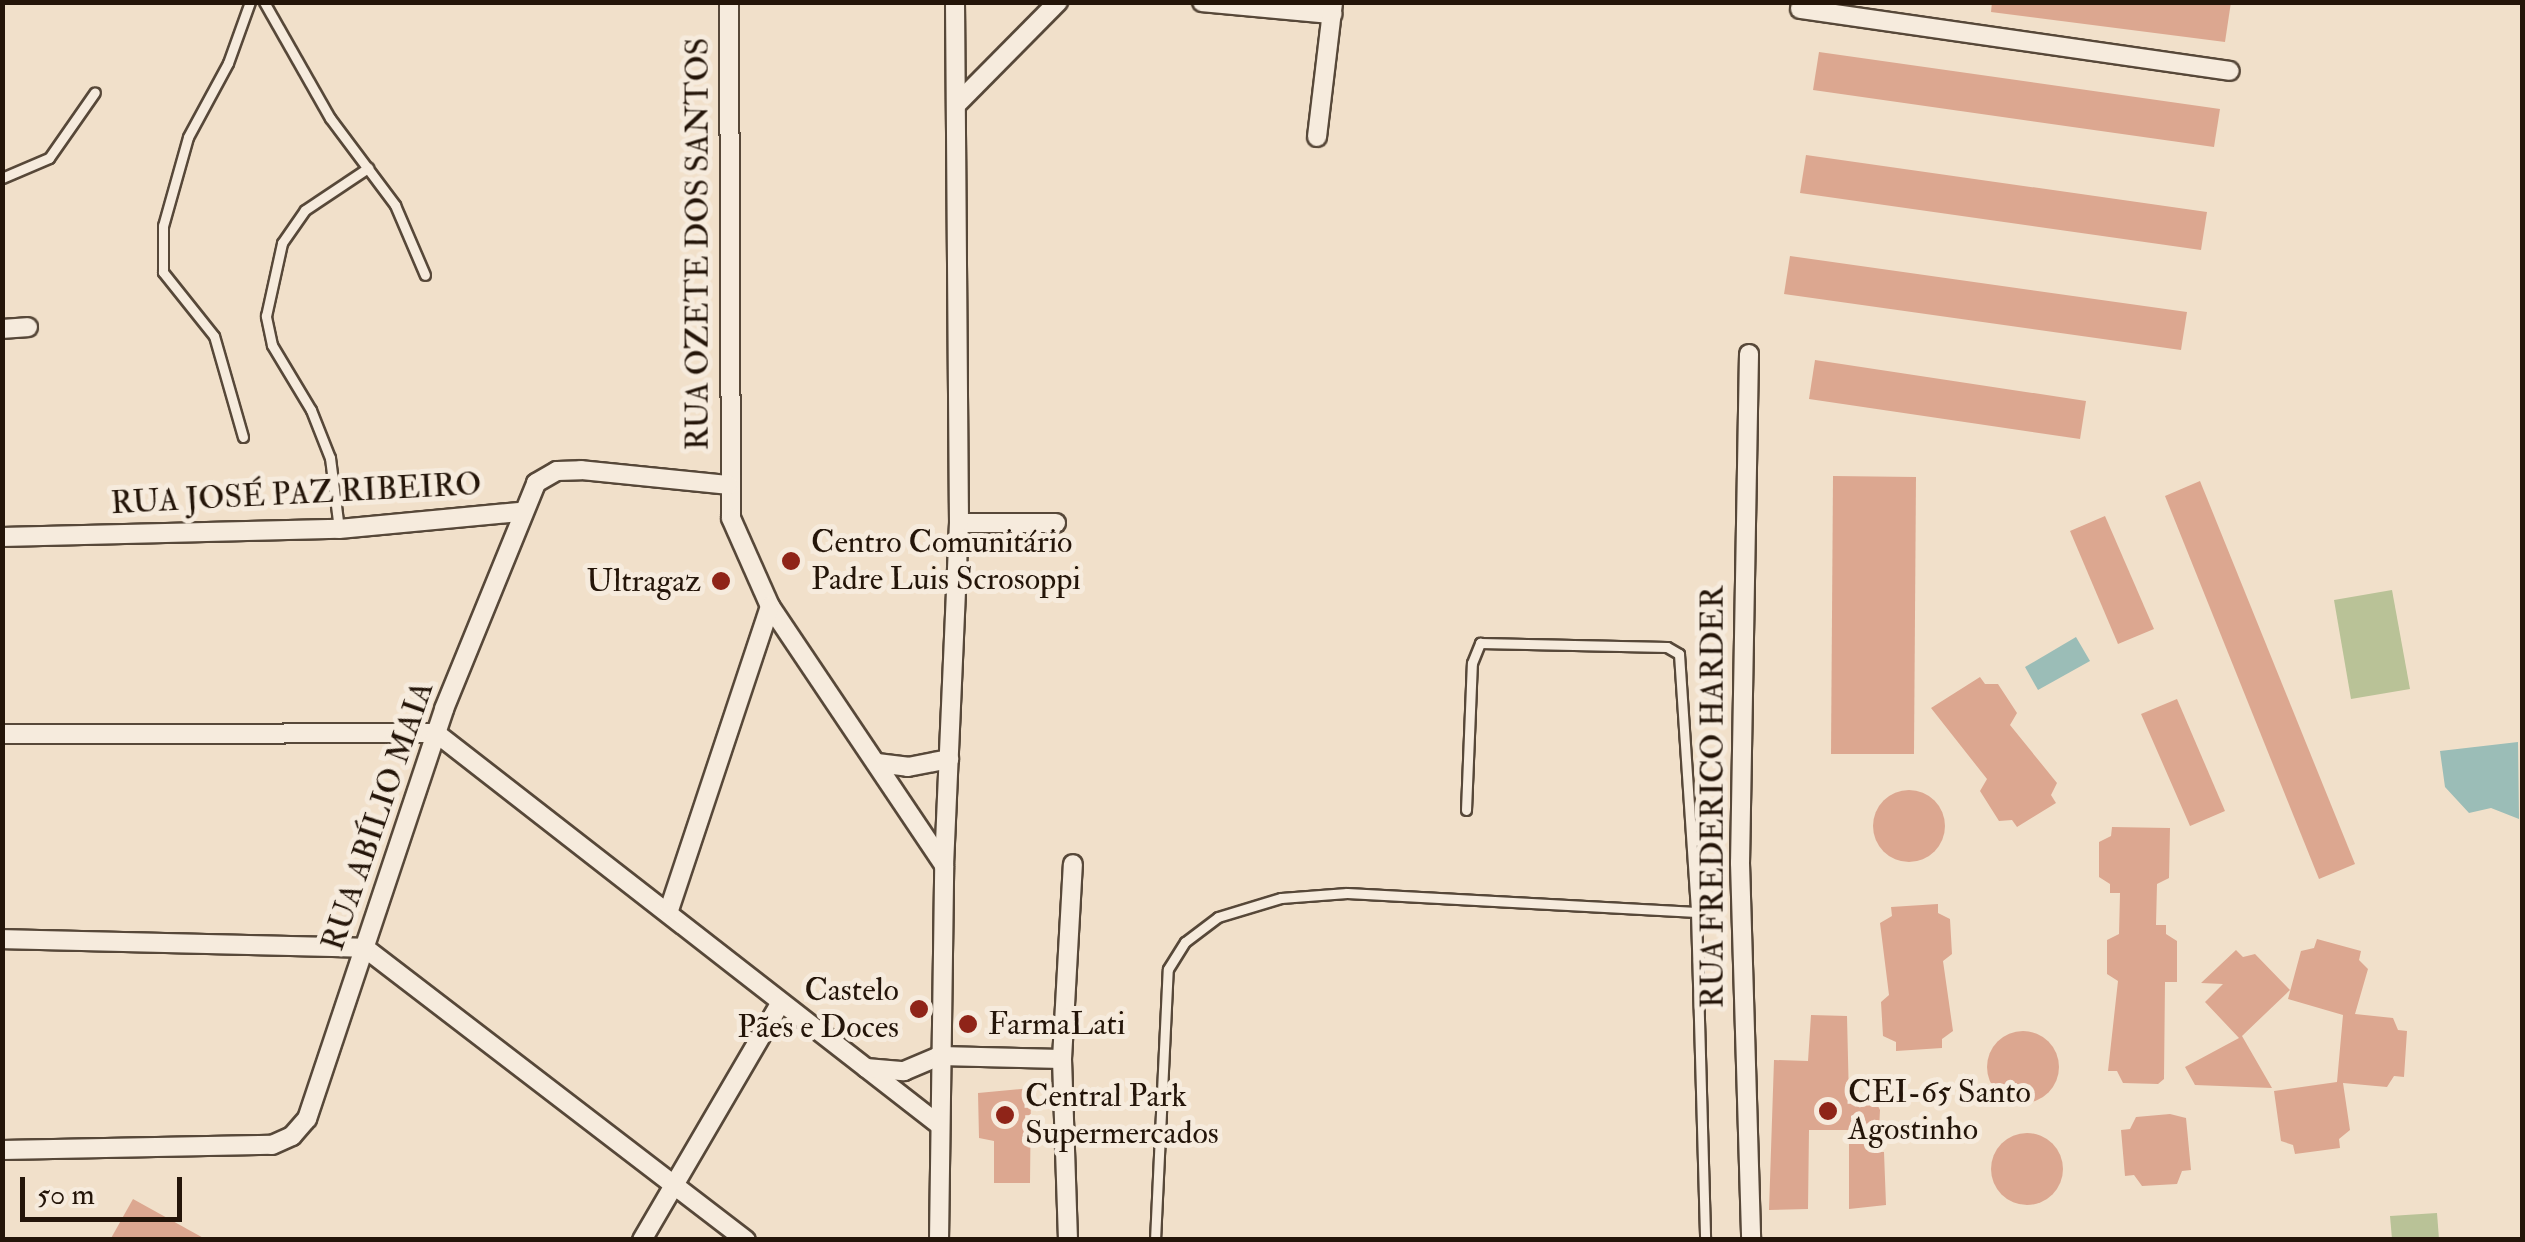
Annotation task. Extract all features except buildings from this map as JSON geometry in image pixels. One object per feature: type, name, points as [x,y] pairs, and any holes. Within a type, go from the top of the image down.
[{"type":"street","name":"RUA OZETE DOS SANTOS","points":[[728,2],[728,485]]},
{"type":"street","points":[[939,1240],[944,866],[959,523],[955,2]]},
{"type":"street","points":[[957,104],[1058,2]]},
{"type":"street","points":[[1202,2],[1332,8],[1317,138]]},
{"type":"street","points":[[1800,10],[2230,72]]},
{"type":"street","points":[[2,329],[28,327]]},
{"type":"street","name":"RUA FREDERICO HARDER","points":[[1749,354],[1740,863],[1751,1240]]},
{"type":"street","name":"RUA JOSÉ PAZ RIBEIRO","points":[[2,537],[339,529],[520,512],[536,482],[557,471],[728,485]]},
{"type":"street","points":[[728,485],[731,518],[770,606],[944,866]]},
{"type":"street","name":"RUA ABÍLIO MAIA","points":[[2,1150],[272,1144],[292,1136],[307,1119],[436,734],[520,512]]},
{"type":"street","points":[[959,523],[1056,523]]},
{"type":"street","points":[[668,910],[770,606]]},
{"type":"street","points":[[2,734],[436,734],[668,910],[780,1004],[938,1124]]},
{"type":"street","points":[[878,764],[908,768],[949,759]]},
{"type":"street","points":[[1068,1240],[1062,1059],[1072,864]]},
{"type":"street","points":[[2,938],[366,948],[746,1240]]},
{"type":"street","points":[[642,1240],[780,1004]]},
{"type":"street","points":[[861,1067],[904,1071],[939,1056],[1062,1059]]},
{"type":"lane","points":[[243,436],[214,336],[164,272],[164,226],[188,137],[228,63],[250,2]]},
{"type":"lane","points":[[264,2],[330,118],[395,205],[425,274]]},
{"type":"lane","points":[[2,178],[49,158],[94,92]]},
{"type":"lane","points":[[339,529],[330,458],[311,410],[272,345],[266,316],[282,243],[305,210],[368,168]]},
{"type":"lane","points":[[1466,810],[1472,664],[1480,643],[1667,647],[1684,664],[1705,1240]]},
{"type":"lane","points":[[1155,1240],[1168,969],[1185,942],[1218,917],[1281,898],[1346,893],[1696,912]]},
{"type":"green space","points":[[2392,590],[2410,689],[2351,699],[2334,600]]},
{"type":"green space","points":[[2437,1213],[2439,1239],[2392,1239],[2390,1216]]},
{"type":"water","points":[[2076,637],[2090,661],[2038,690],[2025,667]]},
{"type":"water","points":[[2518,742],[2519,819],[2491,808],[2469,813],[2445,787],[2440,751]]},
{"type":"place","name":"Centro Comunitário Padre Luis Scrosoppi","points":[[791,561]]},
{"type":"place","name":"Ultragaz","points":[[721,581]]},
{"type":"place","name":"Castelo Pães e Doces","points":[[919,1009]]},
{"type":"place","name":"FarmaLati","points":[[968,1024]]},
{"type":"place","name":"CEI-65 Santo Agostinho","points":[[1828,1111]]},
{"type":"place","name":"Central Park Supermercados","points":[[1005,1115]]}]
